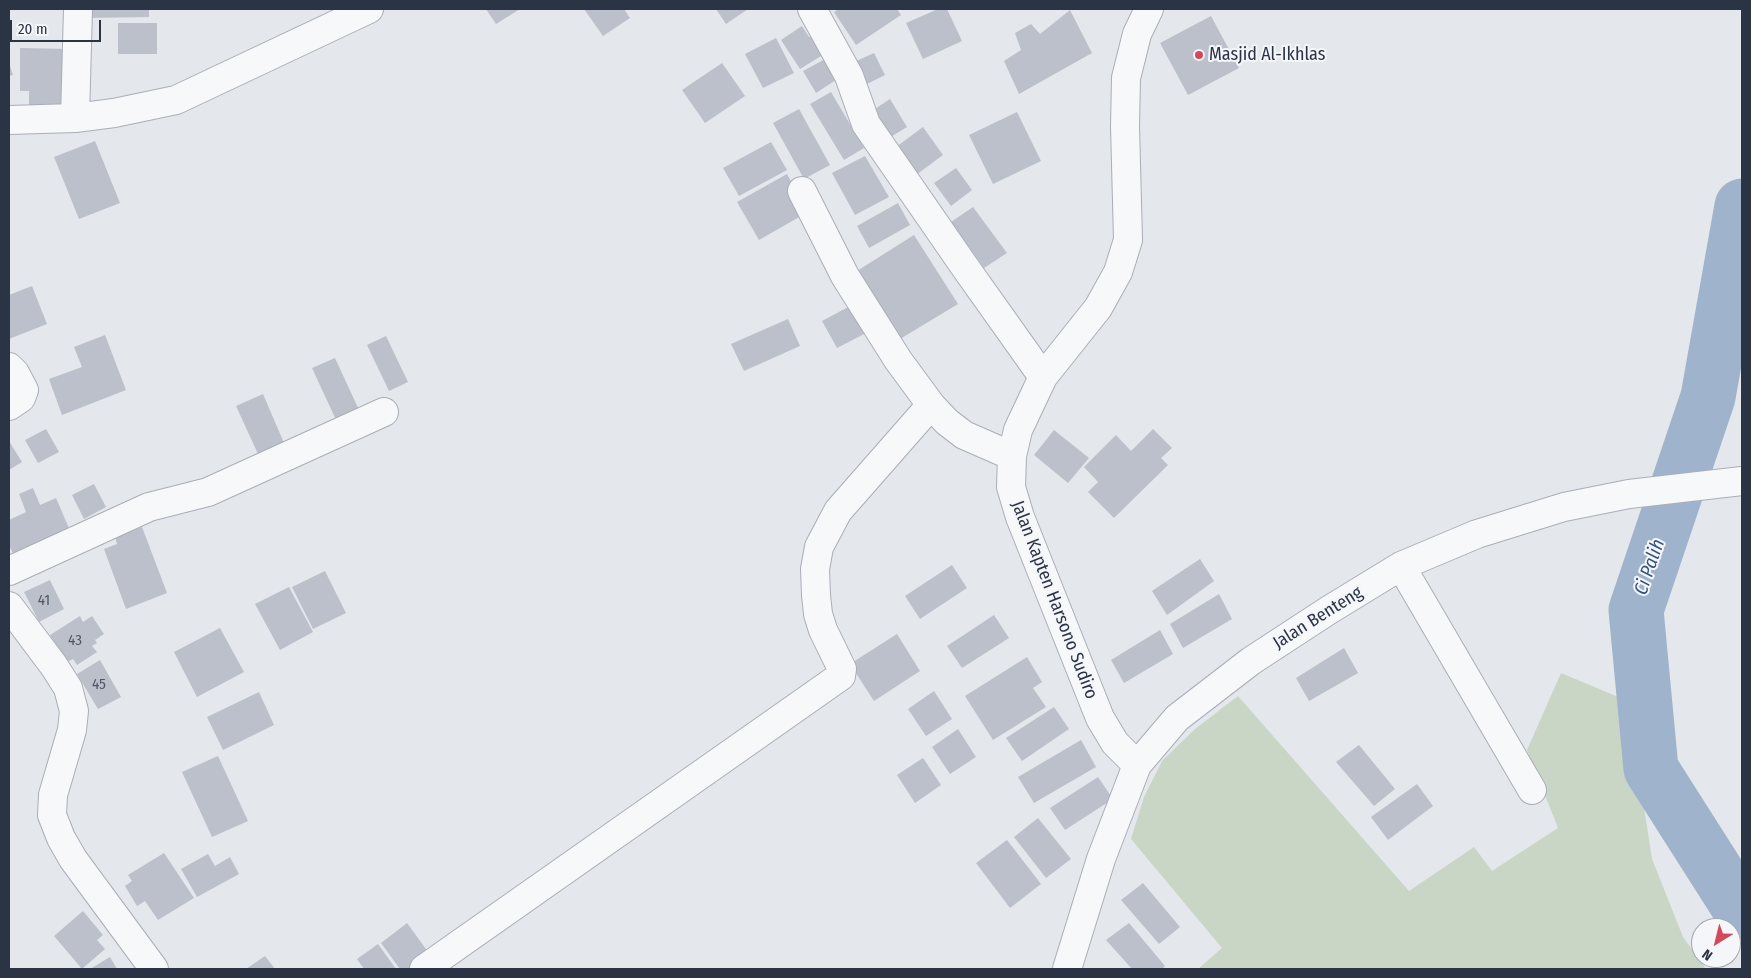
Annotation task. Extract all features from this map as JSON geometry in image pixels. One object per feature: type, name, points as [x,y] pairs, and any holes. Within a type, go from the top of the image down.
[{"type":"street","points":[[75,118],[78,9]]},
{"type":"street","points":[[9,120],[75,118],[114,113],[176,100],[369,9]]},
{"type":"street","points":[[812,9],[849,76],[866,124],[1043,377]]},
{"type":"street","name":"Jalan Kapten Harsono Sudiro","points":[[1137,765],[1115,743],[1100,718],[1020,517],[1011,487],[1012,456],[1018,430],[1043,377],[1098,308],[1118,272],[1128,240],[1125,126],[1126,78],[1137,34],[1149,9]]},
{"type":"street","points":[[802,191],[845,276],[898,360],[931,405],[947,422],[964,435],[1012,456]]},
{"type":"street","points":[[9,367],[15,373],[24,390],[21,398],[9,406]]},
{"type":"street","points":[[424,969],[841,676],[842,669],[823,630],[818,614],[815,569],[819,547],[838,511],[931,405]]},
{"type":"street","points":[[9,571],[150,507],[208,492],[384,412]]},
{"type":"street","name":"Jalan Benteng","points":[[1067,969],[1101,859],[1137,765],[1177,718],[1251,661],[1401,566],[1477,534],[1564,507],[1629,494],[1742,481]]},
{"type":"street","points":[[1401,566],[1532,790]]},
{"type":"street","points":[[9,606],[68,688],[74,711],[72,730],[53,795],[52,815],[61,838],[73,859],[154,969]]},
{"type":"green space","points":[[1561,673],[1623,699],[1639,734],[1641,788],[1652,859],[1683,937],[1691,948],[1691,968],[1706,969],[1198,969],[1222,948],[1131,839],[1144,797],[1162,761],[1195,729],[1238,696],[1409,891],[1474,847],[1492,871],[1558,828],[1527,750]]},
{"type":"building","points":[[82,9],[149,9],[149,17],[83,18]]},
{"type":"building","points":[[486,9],[520,9],[496,24]]},
{"type":"building","points":[[584,9],[624,9],[630,18],[603,36]]},
{"type":"building","points":[[716,9],[748,9],[726,24]]},
{"type":"building","points":[[839,9],[897,9],[901,15],[856,45],[834,12]]},
{"type":"building","points":[[938,9],[947,9],[962,41],[923,59],[906,23]]},
{"type":"building","points":[[1070,10],[1092,53],[1019,94],[1004,61],[1021,50],[1015,33],[1031,24],[1040,34]]},
{"type":"building","name":"Masjid Al-Ikhlas","points":[[1211,16],[1239,68],[1188,95],[1160,43]]},
{"type":"building","points":[[118,23],[157,23],[157,54],[118,54]]},
{"type":"building","points":[[802,26],[809,37],[817,32],[829,51],[800,69],[781,40]]},
{"type":"building","points":[[776,38],[794,73],[763,88],[745,54]]},
{"type":"building","points":[[20,48],[70,49],[70,104],[57,104],[57,109],[29,109],[29,91],[20,91]]},
{"type":"building","points":[[874,53],[885,75],[863,86],[852,63]]},
{"type":"building","points":[[831,56],[842,76],[816,93],[803,71]]},
{"type":"building","points":[[9,63],[13,75],[9,76]]},
{"type":"building","points":[[722,63],[745,96],[705,123],[682,90]]},
{"type":"building","points":[[831,92],[864,148],[844,160],[810,104]]},
{"type":"building","points":[[890,99],[907,127],[889,138],[872,111]]},
{"type":"building","points":[[799,109],[830,165],[804,179],[773,123]]},
{"type":"building","points":[[1017,112],[1041,161],[993,184],[969,135]]},
{"type":"building","points":[[923,127],[943,155],[916,175],[896,147]]},
{"type":"building","points":[[95,141],[120,203],[79,219],[54,157]]},
{"type":"building","points":[[771,142],[787,170],[739,196],[723,168]]},
{"type":"building","points":[[865,156],[889,197],[855,215],[832,173]]},
{"type":"building","points":[[956,168],[972,190],[951,206],[934,183]]},
{"type":"building","points":[[787,174],[808,212],[759,240],[737,202]]},
{"type":"building","points":[[898,203],[910,225],[869,248],[857,226]]},
{"type":"building","points":[[973,207],[1007,253],[984,268],[951,222]]},
{"type":"building","points":[[914,235],[958,304],[900,339],[857,271]]},
{"type":"building","points":[[32,286],[47,324],[9,339],[9,295]]},
{"type":"building","points":[[852,305],[866,333],[837,348],[822,321]]},
{"type":"building","points":[[788,319],[800,346],[744,371],[731,344]]},
{"type":"building","points":[[105,335],[126,390],[62,415],[49,379],[82,367],[74,347]]},
{"type":"building","points":[[386,336],[408,382],[389,391],[367,345]]},
{"type":"building","points":[[335,358],[359,410],[336,420],[312,368]]},
{"type":"building","points":[[263,394],[284,443],[258,454],[236,406]]},
{"type":"building","points":[[46,429],[59,452],[38,463],[25,440]]},
{"type":"building","points":[[1153,429],[1172,448],[1161,458],[1168,465],[1114,518],[1088,492],[1098,482],[1084,467],[1116,435],[1131,451]]},
{"type":"building","points":[[1054,430],[1089,458],[1068,483],[1034,455]]},
{"type":"building","points":[[9,441],[22,462],[9,470]]},
{"type":"building","points":[[94,484],[106,507],[84,519],[72,495]]},
{"type":"building","points":[[33,488],[40,505],[56,498],[71,533],[14,556],[9,545],[9,520],[26,512],[19,494]]},
{"type":"building","points":[[142,527],[167,593],[126,609],[104,549],[117,544],[115,537]]},
{"type":"building","points":[[1200,559],[1214,581],[1167,615],[1152,591]]},
{"type":"building","points":[[952,565],[967,588],[920,619],[905,596]]},
{"type":"building","points":[[325,571],[346,613],[313,629],[292,587]]},
{"type":"building","points":[[50,580],[64,609],[39,622],[24,592]]},
{"type":"building","points":[[289,587],[313,632],[280,650],[255,604]]},
{"type":"building","points":[[1219,594],[1232,619],[1183,648],[1170,624]]},
{"type":"building","points":[[994,615],[1009,638],[962,668],[947,646]]},
{"type":"building","points":[[80,616],[83,622],[92,616],[104,634],[95,640],[97,643],[92,646],[97,652],[77,665],[73,659],[67,662],[50,635]]},
{"type":"building","points":[[220,628],[244,672],[197,697],[174,652]]},
{"type":"building","points":[[1160,630],[1173,654],[1124,683],[1111,660]]},
{"type":"building","points":[[897,634],[920,671],[874,701],[850,664]]},
{"type":"building","points":[[1344,648],[1358,673],[1309,701],[1296,678]]},
{"type":"building","points":[[1027,657],[1042,682],[1033,688],[1046,707],[993,740],[965,696]]},
{"type":"building","points":[[100,660],[121,697],[98,709],[77,674]]},
{"type":"building","points":[[934,691],[952,719],[926,736],[908,709]]},
{"type":"building","points":[[259,692],[274,725],[223,750],[207,717]]},
{"type":"building","points":[[1054,707],[1069,729],[1022,761],[1006,738]]},
{"type":"building","points":[[958,729],[976,757],[950,774],[932,747]]},
{"type":"building","points":[[1081,740],[1096,767],[1034,803],[1018,777]]},
{"type":"building","points":[[1359,745],[1395,789],[1374,806],[1336,762]]},
{"type":"building","points":[[218,756],[248,821],[212,837],[182,772]]},
{"type":"building","points":[[923,758],[941,785],[915,803],[897,775]]},
{"type":"building","points":[[1098,777],[1113,799],[1065,830],[1050,808]]},
{"type":"building","points":[[1417,784],[1433,806],[1388,840],[1371,817]]},
{"type":"building","points":[[1038,818],[1071,859],[1046,878],[1014,837]]},
{"type":"building","points":[[1007,840],[1041,884],[1010,908],[976,863]]},
{"type":"building","points":[[164,853],[194,898],[158,920],[145,901],[137,906],[125,886],[132,881],[128,875]]},
{"type":"building","points":[[208,854],[215,866],[230,857],[239,874],[197,897],[181,869]]},
{"type":"building","points":[[1143,883],[1180,927],[1159,944],[1121,900]]},
{"type":"building","points":[[83,911],[103,935],[97,940],[105,949],[82,969],[54,936]]},
{"type":"building","points":[[407,923],[431,956],[413,969],[400,969],[381,943]]},
{"type":"building","points":[[1129,923],[1165,966],[1162,969],[1132,969],[1106,940]]},
{"type":"building","points":[[378,944],[396,969],[364,969],[357,959]]},
{"type":"building","points":[[265,956],[275,969],[246,969]]},
{"type":"building","points":[[110,957],[117,969],[90,969]]},
{"type":"waterway","name":"Ci Palih","points":[[1742,206],[1708,397],[1636,610],[1651,769],[1742,912]]},
{"type":"place","name":"Masjid Al-Ikhlas","points":[[1199,55]]}]
